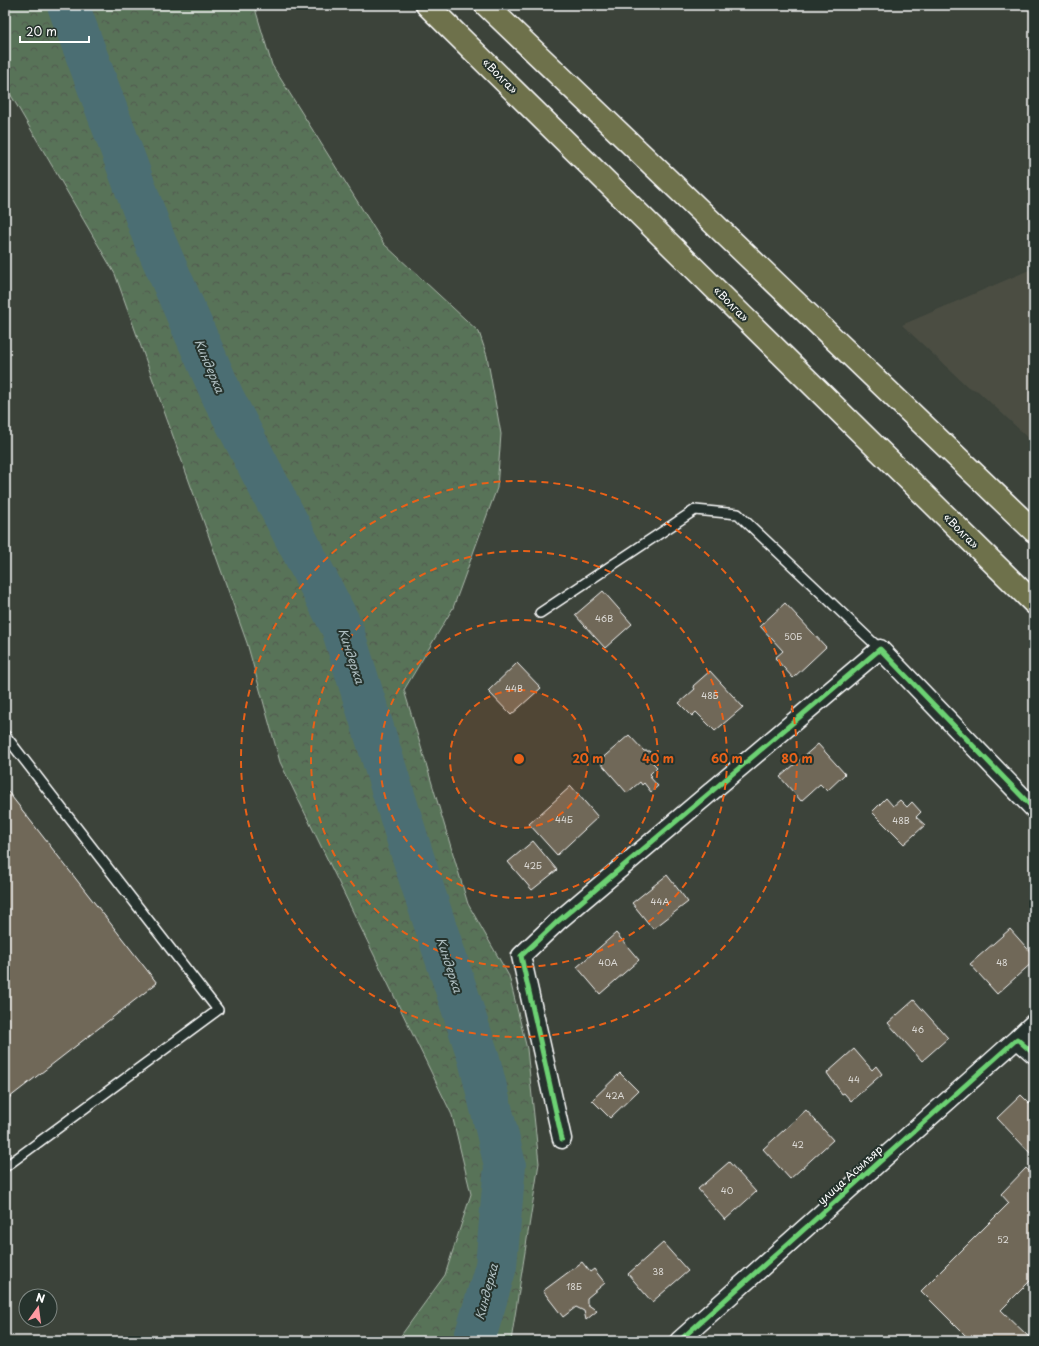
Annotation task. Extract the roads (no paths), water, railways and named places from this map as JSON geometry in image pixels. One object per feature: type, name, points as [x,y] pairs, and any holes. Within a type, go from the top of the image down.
[{"type":"highway","name":"«Волга»","points":[[427,5],[1034,603]]},
{"type":"highway","points":[[486,5],[1034,531]]},
{"type":"street","points":[[562,1139],[521,956],[557,922],[880,649],[1034,809]]},
{"type":"street","name":"улица Асылъяр","points":[[679,1341],[1034,1023]]},
{"type":"street","points":[[1017,1039],[1034,1054]]},
{"type":"lane","points":[[540,613],[695,510],[738,514],[880,649]]},
{"type":"lane","points":[[5,735],[218,1010],[5,1167]]},
{"type":"waterway","name":"Киндерка","points":[[68,5],[156,244],[223,397],[342,628],[418,873],[479,1059],[505,1165],[496,1266],[474,1341]]}]
